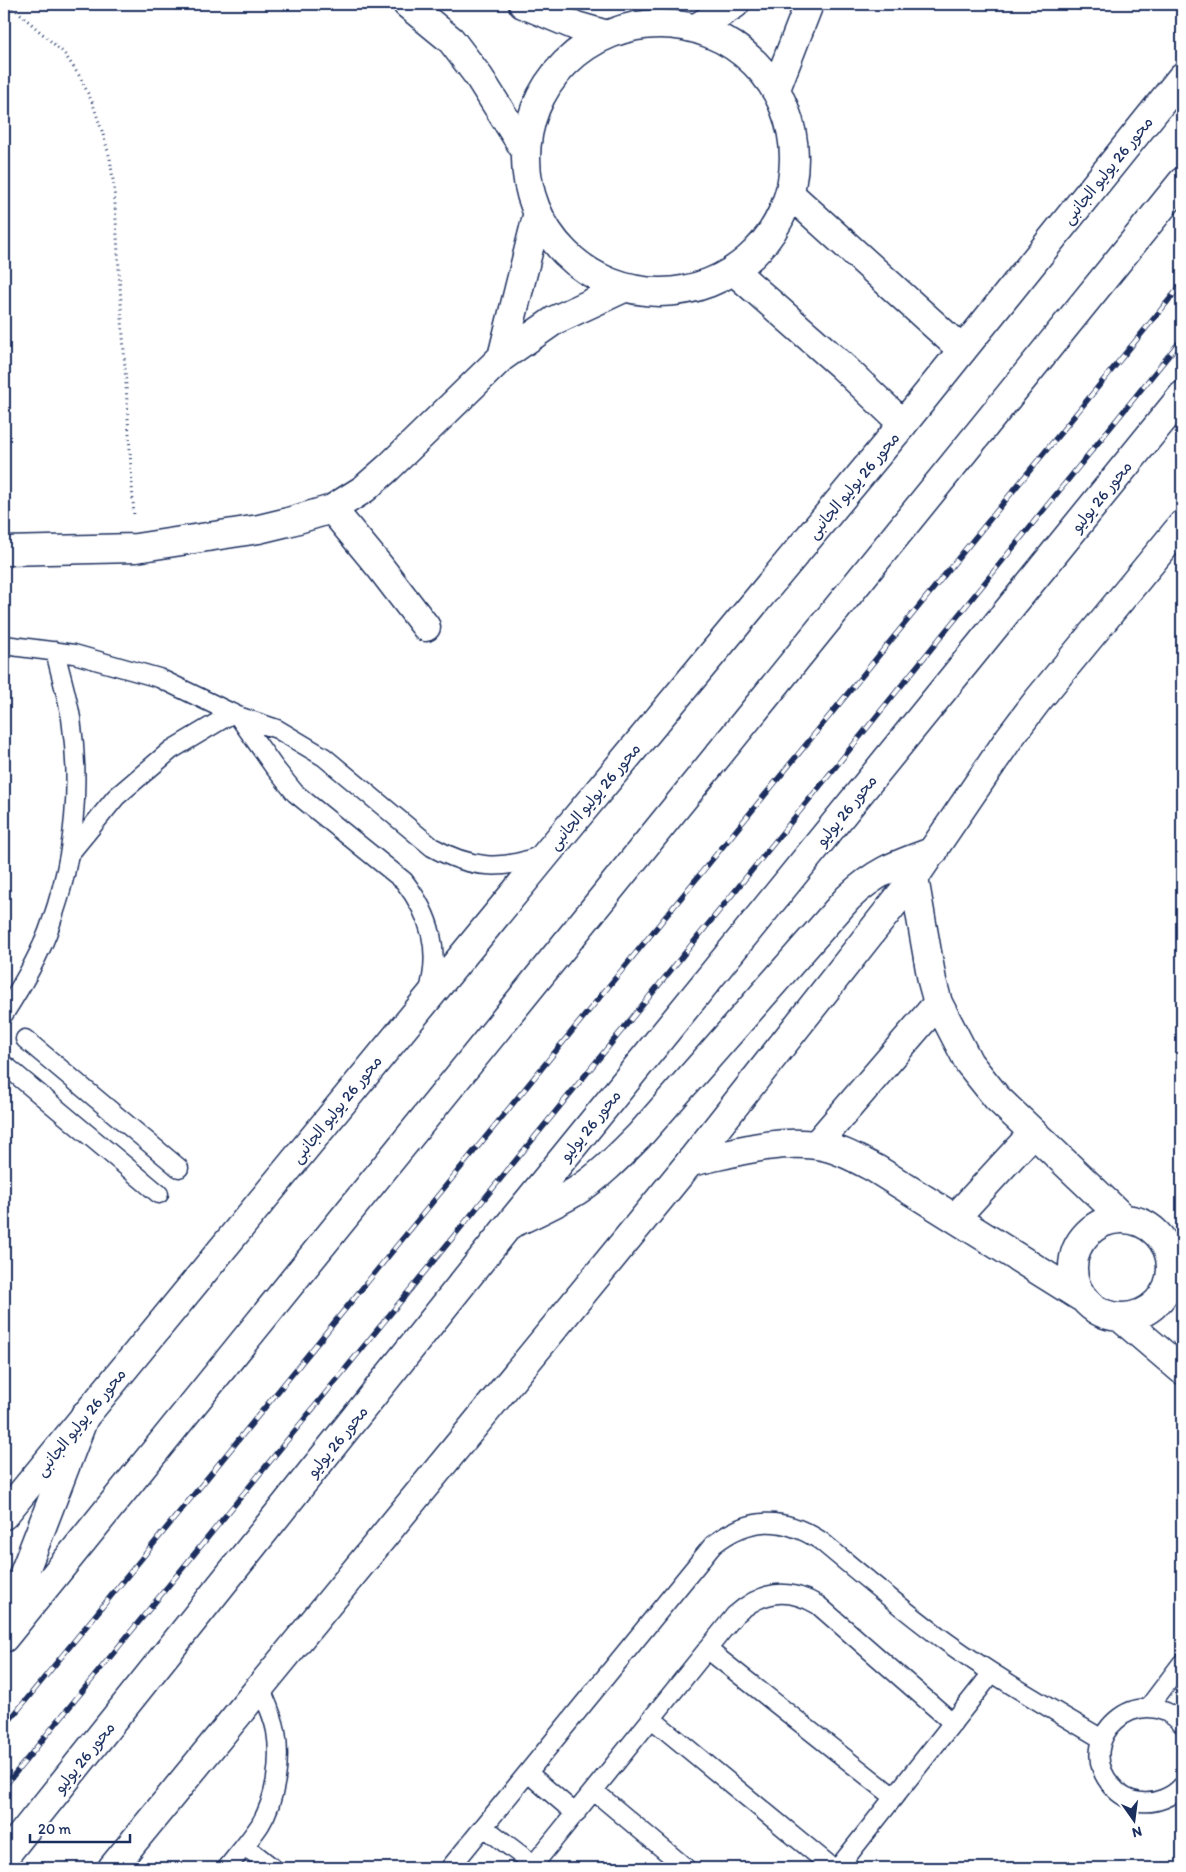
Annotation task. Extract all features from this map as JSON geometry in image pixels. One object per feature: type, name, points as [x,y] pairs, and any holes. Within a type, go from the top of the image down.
[{"type":"main road","points":[[407,4],[451,40],[479,76],[525,150]]},
{"type":"main road","points":[[523,4],[576,26],[607,34]]},
{"type":"main road","points":[[696,28],[735,4]]},
{"type":"main road","points":[[776,90],[809,4]]},
{"type":"main road","points":[[635,15],[696,28],[728,41],[755,62],[776,90],[790,122],[795,158],[790,194],[778,224],[758,250],[734,270],[699,286],[661,293],[624,288],[588,272],[559,248],[537,216],[527,184],[525,150],[537,103],[565,62],[607,34],[635,15]]},
{"type":"main road","name":"محور 26 يوليو الجانبى","points":[[4,1515],[426,1000],[903,424],[1182,77]]},
{"type":"main road","points":[[4,1638],[1182,182]]},
{"type":"main road","points":[[790,194],[962,350]]},
{"type":"main road","points":[[502,357],[537,216]]},
{"type":"main road","points":[[734,270],[834,359],[903,424]]},
{"type":"main road","points":[[4,551],[136,548],[259,529],[332,509],[364,489],[502,357],[555,320],[624,288]]},
{"type":"main road","name":"محور 26 يوليو","points":[[4,1857],[509,1225],[1182,396]]},
{"type":"main road","points":[[332,509],[426,627]]},
{"type":"main road","points":[[112,1868],[690,1162],[934,852],[1005,744],[1038,700],[1182,525]]},
{"type":"main road","points":[[509,1225],[546,1209],[580,1189],[611,1164],[639,1136],[848,898],[863,884],[880,872],[898,863],[934,852]]},
{"type":"main road","points":[[914,878],[932,981],[938,1003],[968,1063],[996,1098],[1123,1218]]},
{"type":"main road","points":[[816,1145],[938,1003]]},
{"type":"main road","points":[[955,1218],[1033,1133]]},
{"type":"main road","points":[[690,1162],[784,1144],[816,1145],[847,1154],[876,1169],[1081,1297],[1092,1308],[1106,1315],[1121,1318],[1136,1316],[1150,1309],[1162,1298],[1177,1274],[1163,1240],[1152,1229],[1139,1221],[1123,1218],[1108,1221],[1094,1228],[1082,1238],[1075,1252],[1072,1267],[1074,1282],[1081,1297]]},
{"type":"main road","points":[[1121,1318],[1182,1370]]},
{"type":"main road","points":[[4,1625],[85,1415]]},
{"type":"lane","points":[[4,645],[74,654],[159,678],[235,714],[277,729],[324,758],[432,847],[450,857],[469,863],[489,866],[509,865],[529,860],[548,852]]},
{"type":"lane","points":[[4,1014],[23,984],[51,924],[71,852],[76,785],[70,717],[55,651]]},
{"type":"lane","points":[[71,852],[116,797],[171,750],[235,714]]},
{"type":"lane","points":[[235,714],[294,793],[404,881],[417,898],[427,917],[432,937],[434,958],[432,980],[426,1000]]},
{"type":"lane","points":[[25,1039],[179,1168]]},
{"type":"lane","points":[[6,1066],[159,1194]]},
{"type":"lane","points":[[450,1868],[713,1545],[726,1534],[758,1523],[775,1522],[791,1525],[814,1536],[905,1610],[992,1673],[1102,1739]]},
{"type":"lane","points":[[484,1827],[535,1867],[736,1615],[747,1605],[760,1598],[775,1594],[805,1597],[818,1605],[953,1723]]},
{"type":"lane","points":[[707,1649],[894,1797]]},
{"type":"lane","points":[[1148,1708],[1182,1664]]},
{"type":"lane","points":[[838,1868],[992,1673]]},
{"type":"lane","points":[[227,1868],[261,1823],[270,1802],[276,1779],[278,1755],[276,1732],[270,1708],[260,1687]]},
{"type":"lane","points":[[1182,1724],[1176,1717],[1163,1710],[1148,1708],[1133,1710],[1120,1716],[1109,1726],[1102,1739],[1099,1753],[1104,1774],[1116,1791],[1127,1798],[1141,1802],[1155,1802],[1168,1797],[1182,1786]]},
{"type":"lane","points":[[652,1719],[833,1868]]},
{"type":"lane","points":[[528,1773],[576,1814]]},
{"type":"lane","points":[[594,1791],[686,1868]]},
{"type":"lane","points":[[245,1846],[273,1868]]},
{"type":"path","points":[[9,4],[64,53],[80,77],[93,104],[110,158],[114,187],[136,548]]},
{"type":"railway","points":[[4,1727],[1182,284]]},
{"type":"railway","points":[[4,1787],[667,975],[1182,339]]}]
